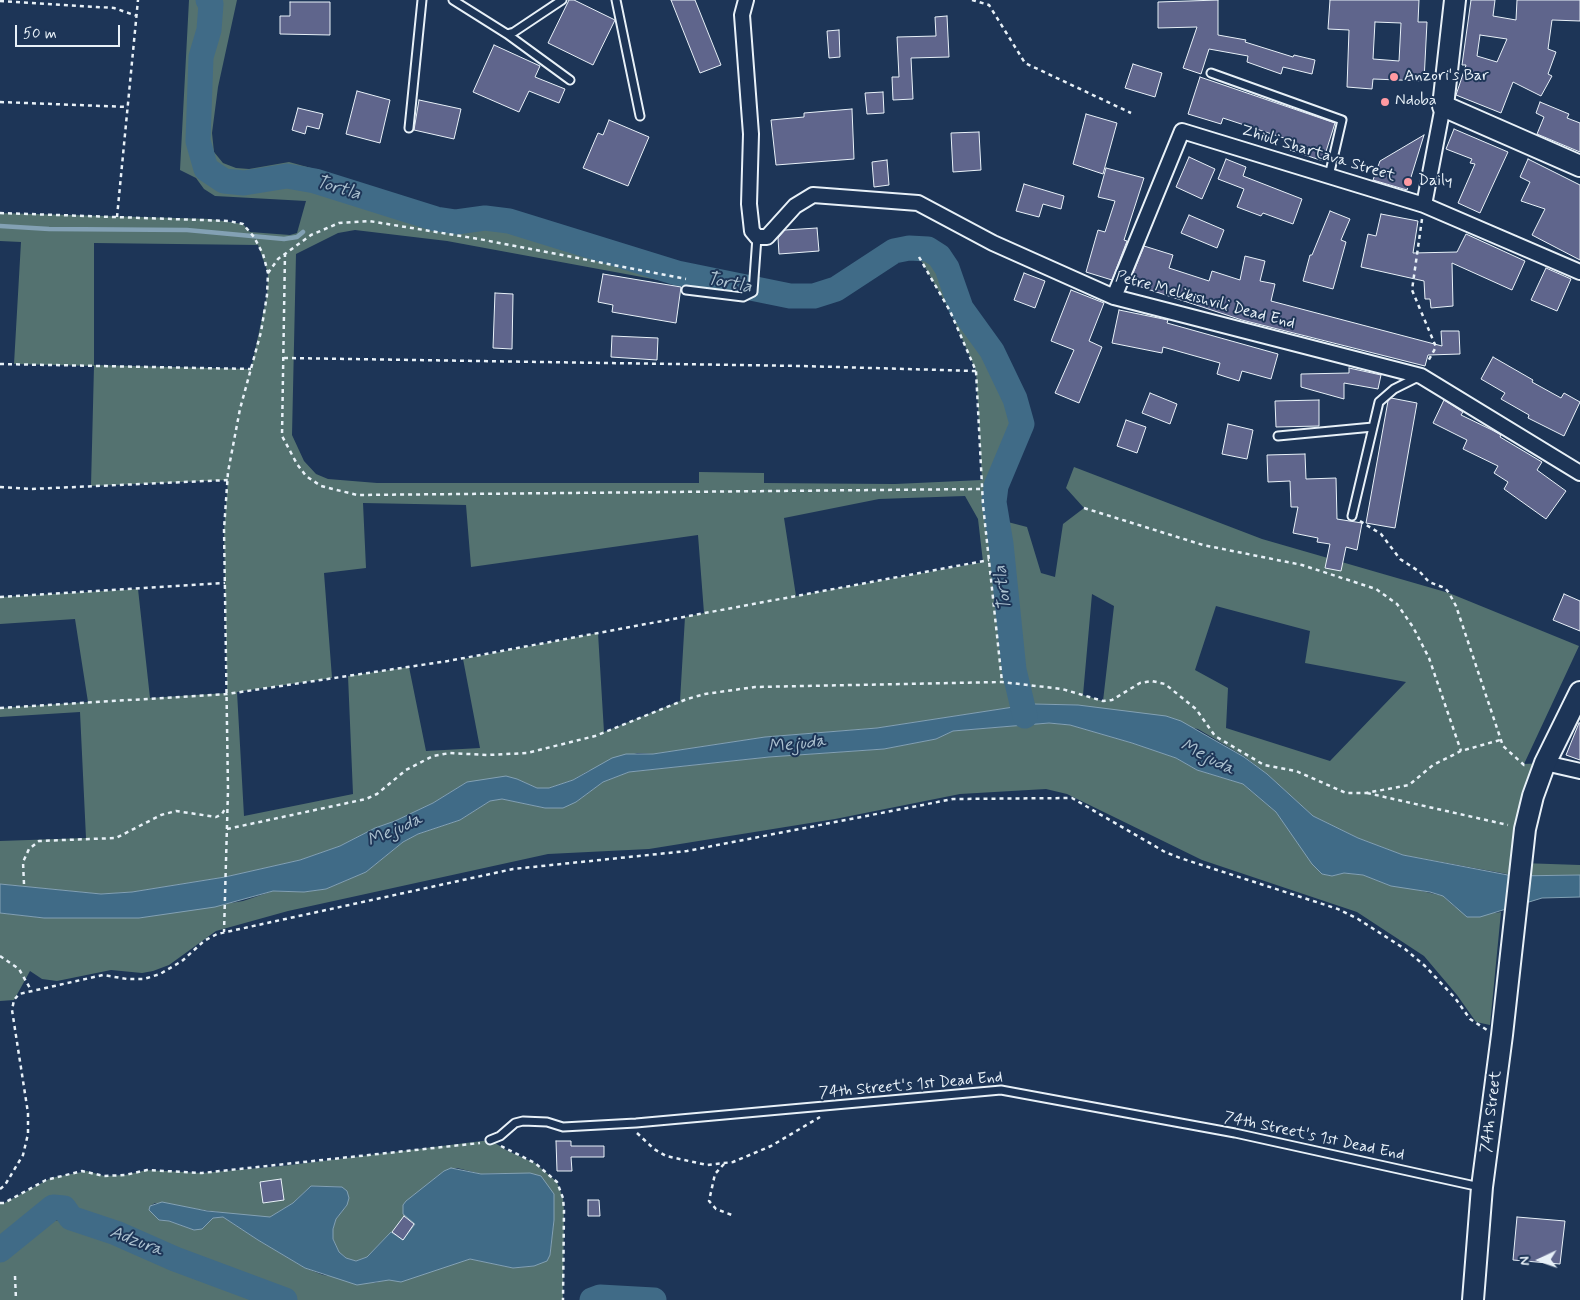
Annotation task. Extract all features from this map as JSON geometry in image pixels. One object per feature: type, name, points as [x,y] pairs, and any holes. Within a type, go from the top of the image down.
[{"type":"street","points":[[746,0],[742,15],[751,134],[750,204],[752,231],[762,237]]},
{"type":"street","points":[[1424,205],[1443,106],[1456,0]]},
{"type":"street","points":[[1443,106],[1580,166]]},
{"type":"street","name":"Zhiuli Shartava Street","points":[[1114,297],[1182,131],[1424,205],[1580,272]]},
{"type":"street","name":"Petre Melikishvili Dead End","points":[[762,237],[795,206],[813,195],[918,203],[992,243],[1114,297],[1421,376],[1580,473]]},
{"type":"street","points":[[1525,829],[1533,796],[1545,763],[1580,692]]},
{"type":"street","points":[[1545,763],[1580,770]]},
{"type":"street","name":"74th Street","points":[[1474,1300],[1482,1188],[1502,1034],[1525,829]]},
{"type":"lane","points":[[410,128],[422,0]]},
{"type":"lane","points":[[454,0],[507,34],[570,80]]},
{"type":"lane","points":[[507,34],[514,32],[562,0]]},
{"type":"lane","points":[[616,0],[640,116]]},
{"type":"lane","points":[[1211,73],[1342,120],[1329,176]]},
{"type":"lane","points":[[686,290],[743,297],[753,292],[762,237]]},
{"type":"lane","points":[[1352,516],[1379,402],[1394,388],[1421,376]]},
{"type":"lane","points":[[1278,436],[1373,427]]},
{"type":"lane","name":"74th Street's 1st Dead End","points":[[490,1140],[500,1136],[515,1123],[524,1121],[547,1122],[563,1127],[833,1106],[1001,1090],[1235,1133],[1482,1188]]},
{"type":"path","points":[[117,217],[138,0]]},
{"type":"path","points":[[972,0],[989,5],[1025,62],[1131,113]]},
{"type":"path","points":[[0,1],[107,7],[137,16]]},
{"type":"path","points":[[0,102],[128,108]]},
{"type":"path","points":[[1421,376],[1436,347],[1412,290],[1424,205]]},
{"type":"path","points":[[0,212],[229,221],[243,224],[254,237],[268,273],[267,295],[261,332],[240,409],[228,480],[224,529],[228,790],[226,806],[227,846],[224,933]]},
{"type":"path","points":[[268,273],[286,253],[312,235],[339,223],[369,221],[479,239],[692,280]]},
{"type":"path","points":[[286,253],[282,436],[287,448],[306,476],[321,486],[350,494],[982,489]]},
{"type":"path","points":[[919,257],[950,311],[976,371],[982,489],[1002,682]]},
{"type":"path","points":[[284,358],[783,365],[976,371]]},
{"type":"path","points":[[0,364],[251,369]]},
{"type":"path","points":[[0,487],[31,489],[228,480]]},
{"type":"path","points":[[1084,508],[1203,545],[1302,565],[1376,589],[1397,604],[1413,627],[1428,658],[1461,751]]},
{"type":"path","points":[[1352,516],[1381,534],[1400,558],[1420,572],[1429,582],[1445,588],[1449,593],[1462,623],[1500,740],[1503,746],[1524,765]]},
{"type":"path","points":[[0,708],[227,694],[456,660],[989,560]]},
{"type":"path","points":[[0,597],[225,583]]},
{"type":"path","points":[[227,829],[366,799],[377,794],[406,770],[433,756],[450,753],[487,755],[527,753],[596,736],[653,711],[705,694],[755,687],[1002,682],[1062,689],[1103,701],[1112,700],[1140,683],[1152,681],[1164,684],[1196,709],[1215,736],[1264,765],[1296,771],[1346,793],[1366,793],[1409,785],[1432,764],[1461,751],[1500,740]]},
{"type":"path","points":[[1366,793],[1525,829]]},
{"type":"path","points":[[0,1189],[5,1185],[23,1155],[28,1134],[28,1112],[12,1010],[14,1000],[19,994],[103,975],[127,979],[144,979],[160,974],[182,961],[204,941],[224,933],[513,869],[686,851],[953,799],[1072,798],[1165,852],[1313,900],[1358,919],[1405,949],[1425,966],[1456,998],[1470,1019],[1482,1029],[1502,1034]]},
{"type":"path","points":[[24,884],[23,862],[29,849],[39,841],[116,838],[161,815],[176,811],[216,817],[222,814],[226,806]]},
{"type":"path","points":[[0,956],[19,969],[32,990]]},
{"type":"path","points":[[636,1122],[638,1135],[666,1156],[707,1164],[725,1163],[733,1162],[771,1146],[816,1120],[833,1106]]},
{"type":"path","points":[[0,1203],[4,1203],[46,1180],[82,1171],[104,1176],[125,1176],[141,1170],[202,1173],[282,1166],[490,1140],[535,1163],[557,1182],[563,1198],[564,1210],[563,1300]]},
{"type":"path","points":[[725,1163],[715,1174],[708,1201],[716,1209],[732,1215]]},
{"type":"path","points":[[0,1185],[5,1185]]},
{"type":"path","points":[[15,1276],[16,1300]]},
{"type":"green space","points":[[189,0],[237,0],[218,87],[212,133],[214,152],[223,163],[236,168],[249,169],[289,162],[311,168],[335,179],[335,188],[436,219],[456,222],[485,218],[509,221],[677,273],[790,296],[814,296],[836,289],[894,251],[909,248],[928,249],[939,256],[947,268],[961,308],[984,338],[1019,409],[1022,424],[1013,445],[1017,446],[1001,507],[1004,521],[1027,527],[1041,573],[1055,577],[1063,524],[1084,508],[1066,488],[1074,467],[1262,539],[1449,593],[1579,646],[1524,764],[1545,763],[1521,863],[1580,865],[1580,875],[1518,876],[1403,855],[1358,838],[1313,816],[1267,774],[1245,757],[1198,729],[1111,710],[1078,705],[1033,704],[877,728],[765,737],[653,754],[637,753],[549,788],[537,788],[517,779],[467,782],[433,803],[375,828],[340,846],[300,860],[225,877],[132,892],[101,894],[0,884],[0,841],[86,838],[80,712],[0,717],[0,708],[88,702],[75,619],[0,624],[0,597],[138,589],[150,698],[227,693],[224,529],[228,480],[91,486],[94,366],[14,364],[21,242],[0,241],[0,213],[210,219],[243,224],[250,232],[290,235],[297,233],[306,201],[215,196],[204,189],[196,178],[180,170]],"holes":[[[355,230],[447,241],[696,287],[811,305],[832,299],[898,258],[919,257],[950,311],[976,371],[982,480],[895,484],[764,483],[764,473],[699,472],[699,483],[377,483],[328,479],[316,474],[304,461],[292,435],[296,254],[338,233]],[[94,243],[258,245],[268,273],[267,295],[251,369],[94,365]],[[965,496],[978,519],[983,562],[796,596],[784,518],[879,499]],[[363,503],[466,505],[471,567],[698,535],[704,613],[685,617],[680,701],[604,732],[598,633],[463,659],[480,748],[426,751],[409,667],[348,676],[353,794],[244,816],[237,692],[332,678],[324,573],[366,568]],[[1092,594],[1114,606],[1103,701],[1083,695]],[[1216,606],[1310,631],[1305,663],[1406,682],[1330,761],[1226,728],[1228,688],[1195,670]]]},
{"type":"green space","points":[[1049,723],[1070,725],[1132,743],[1176,758],[1197,770],[1243,784],[1276,812],[1322,874],[1332,876],[1344,873],[1363,875],[1391,886],[1443,896],[1455,907],[1495,913],[1501,912],[1490,1025],[1476,1022],[1457,995],[1424,956],[1357,912],[1202,860],[1067,794],[1046,789],[960,794],[835,819],[649,849],[548,854],[288,911],[216,931],[169,965],[153,971],[142,973],[111,970],[57,981],[42,979],[30,971],[14,1000],[0,1001],[0,913],[44,918],[139,918],[243,901],[273,891],[304,892],[326,889],[366,872],[403,842],[418,834],[460,820],[490,801],[502,799],[545,808],[576,802],[603,782],[629,772],[769,757],[884,749],[936,739],[953,731]]},
{"type":"green space","points":[[490,1140],[508,1151],[535,1163],[557,1182],[563,1198],[564,1210],[563,1300],[285,1300],[278,1298],[282,1300],[0,1300],[0,1261],[47,1221],[62,1220],[249,1288],[116,1233],[71,1218],[64,1208],[53,1207],[0,1250],[0,1203],[4,1203],[51,1178],[87,1171],[104,1176],[125,1175],[147,1170],[202,1173],[282,1166]],"holes":[[[457,1168],[481,1174],[508,1173],[554,1194],[554,1220],[550,1255],[534,1266],[513,1268],[470,1259],[374,1283],[323,1275],[305,1268],[223,1217],[213,1218],[194,1230],[169,1221],[159,1220],[149,1210],[150,1206],[155,1203],[260,1218],[270,1217],[293,1203],[311,1186],[342,1187],[347,1205],[336,1219],[333,1239],[339,1252],[346,1258],[356,1261],[367,1257],[391,1232],[403,1240],[415,1224],[403,1214],[403,1205],[444,1171]]]},
{"type":"water","name":"Mejuda","points":[[1033,704],[1078,705],[1166,716],[1181,721],[1244,757],[1267,774],[1313,816],[1358,838],[1403,855],[1513,876],[1580,875],[1580,897],[1542,898],[1480,917],[1467,917],[1443,896],[1430,892],[1391,886],[1363,875],[1344,873],[1332,876],[1322,874],[1312,864],[1276,812],[1243,784],[1197,770],[1176,758],[1132,743],[1070,725],[1049,723],[953,731],[936,739],[884,749],[769,757],[629,772],[603,782],[576,802],[563,808],[545,808],[502,799],[490,801],[460,820],[418,834],[403,842],[366,872],[326,889],[304,892],[273,891],[215,907],[139,918],[44,918],[0,913],[0,884],[101,894],[132,892],[225,877],[300,860],[340,846],[375,828],[395,821],[433,803],[467,782],[506,776],[537,788],[549,788],[573,780],[612,758],[626,754],[653,754],[765,737],[877,728]]},
{"type":"water","points":[[451,1168],[481,1174],[530,1173],[541,1176],[554,1194],[554,1220],[550,1255],[547,1261],[534,1266],[513,1268],[470,1259],[401,1282],[389,1280],[357,1285],[305,1268],[223,1217],[213,1218],[202,1229],[194,1230],[169,1221],[159,1220],[149,1210],[150,1206],[162,1202],[207,1211],[270,1217],[293,1203],[311,1186],[342,1187],[347,1191],[349,1198],[347,1205],[336,1219],[333,1239],[339,1252],[346,1258],[356,1261],[367,1257],[391,1232],[403,1240],[415,1224],[403,1214],[403,1205],[444,1171]]},
{"type":"building","points":[[569,0],[574,0],[615,20],[593,65],[548,43]]},
{"type":"building","points":[[671,0],[695,0],[721,65],[700,73]]},
{"type":"building","points":[[1218,0],[1218,35],[1246,40],[1245,42],[1293,57],[1294,55],[1315,60],[1312,74],[1283,67],[1281,74],[1247,62],[1248,56],[1209,49],[1201,74],[1183,68],[1197,27],[1158,28],[1158,2]]},
{"type":"building","points":[[1330,0],[1419,0],[1418,22],[1427,22],[1424,81],[1373,79],[1372,89],[1347,87],[1349,30],[1328,29]],"holes":[[[1375,22],[1401,23],[1399,61],[1373,59]]]},
{"type":"building","points":[[1471,0],[1495,0],[1493,16],[1516,20],[1517,0],[1580,0],[1580,21],[1552,20],[1548,49],[1556,52],[1548,74],[1552,76],[1541,96],[1513,82],[1501,113],[1456,95],[1466,65],[1462,65]],"holes":[[[1480,35],[1507,39],[1497,62],[1477,56]]]},
{"type":"building","points":[[290,2],[330,2],[330,35],[280,34],[280,16],[290,16]]},
{"type":"building","points":[[947,16],[949,57],[911,58],[913,99],[893,100],[892,77],[899,77],[897,37],[936,36],[935,17]]},
{"type":"building","points":[[839,30],[840,57],[829,58],[827,31]]},
{"type":"building","points":[[494,45],[540,66],[535,77],[565,89],[559,103],[529,91],[519,112],[473,92]]},
{"type":"building","points":[[1133,64],[1162,73],[1155,97],[1125,88]]},
{"type":"building","points":[[1200,77],[1335,123],[1323,161],[1290,150],[1293,141],[1223,118],[1221,124],[1188,114]]},
{"type":"building","points":[[357,91],[390,100],[380,143],[346,134]]},
{"type":"building","points":[[883,92],[884,113],[867,114],[865,93]]},
{"type":"building","points":[[419,100],[461,109],[454,139],[414,130]]},
{"type":"building","points":[[1540,102],[1569,114],[1567,118],[1580,123],[1580,152],[1537,134],[1544,117],[1536,113]]},
{"type":"building","points":[[298,108],[323,114],[319,129],[307,126],[305,134],[292,130]]},
{"type":"building","points":[[852,109],[854,159],[776,165],[771,120],[804,117],[804,113]]},
{"type":"building","points":[[1086,114],[1117,123],[1103,174],[1073,164]]},
{"type":"building","points":[[609,120],[649,137],[628,186],[583,168],[598,133],[603,135]]},
{"type":"building","points":[[1454,129],[1508,152],[1480,213],[1458,203],[1475,164],[1470,163],[1472,159],[1446,149]]},
{"type":"building","points":[[979,132],[981,170],[953,172],[951,133]]},
{"type":"building","points":[[1424,135],[1407,190],[1373,180],[1380,161]]},
{"type":"building","points":[[1189,157],[1215,169],[1202,199],[1176,187]]},
{"type":"building","points":[[1226,159],[1246,167],[1243,176],[1302,199],[1293,224],[1263,213],[1261,216],[1237,207],[1244,189],[1218,179]]},
{"type":"building","points":[[1528,159],[1580,185],[1580,260],[1532,235],[1545,209],[1521,201],[1530,182],[1520,177]]},
{"type":"building","points":[[887,160],[889,185],[874,187],[872,162]]},
{"type":"building","points":[[1106,168],[1144,178],[1124,240],[1127,241],[1112,280],[1086,272],[1098,230],[1105,232],[1115,201],[1098,197]]},
{"type":"building","points":[[1024,184],[1064,196],[1061,209],[1043,204],[1039,217],[1016,211]]},
{"type":"building","points":[[1330,211],[1350,219],[1341,240],[1346,242],[1333,289],[1303,281],[1310,255],[1312,255]]},
{"type":"building","points":[[1381,214],[1418,221],[1413,253],[1457,252],[1466,234],[1525,261],[1512,290],[1452,263],[1453,306],[1431,308],[1430,299],[1425,299],[1424,281],[1361,267],[1368,234],[1376,236]]},
{"type":"building","points":[[1189,215],[1224,230],[1217,248],[1181,233]]},
{"type":"building","points":[[817,228],[819,251],[779,254],[778,238],[785,230]]},
{"type":"building","points":[[1144,246],[1173,255],[1169,268],[1209,281],[1212,271],[1240,280],[1245,256],[1265,261],[1260,281],[1275,284],[1271,301],[1442,346],[1441,331],[1459,331],[1460,354],[1428,355],[1425,366],[1242,320],[1129,283]]},
{"type":"building","points":[[1546,268],[1571,279],[1557,311],[1531,300]]},
{"type":"building","points":[[1024,273],[1045,281],[1035,308],[1014,300]]},
{"type":"building","points":[[603,274],[681,287],[676,323],[612,312],[613,305],[598,302]]},
{"type":"building","points":[[1071,290],[1104,303],[1089,341],[1102,347],[1079,403],[1055,393],[1074,350],[1051,341]]},
{"type":"building","points":[[495,293],[513,294],[512,349],[493,348]]},
{"type":"building","points":[[1119,310],[1168,320],[1167,323],[1278,354],[1271,379],[1242,371],[1239,381],[1217,374],[1220,363],[1163,347],[1162,353],[1112,343]]},
{"type":"building","points":[[612,336],[658,338],[657,360],[611,357]]},
{"type":"building","points":[[1493,357],[1561,398],[1564,393],[1580,402],[1564,436],[1528,418],[1529,415],[1501,399],[1505,393],[1481,379]]},
{"type":"building","points":[[1349,368],[1381,375],[1378,389],[1344,383],[1344,399],[1301,387],[1301,374],[1349,373]]},
{"type":"building","points":[[1150,393],[1177,404],[1170,424],[1142,413]]},
{"type":"building","points":[[1391,398],[1417,403],[1395,528],[1366,523],[1388,401]]},
{"type":"building","points":[[1319,400],[1319,426],[1276,427],[1275,401]]},
{"type":"building","points":[[1444,400],[1463,412],[1461,415],[1501,435],[1500,437],[1542,462],[1537,470],[1566,491],[1546,519],[1504,489],[1508,482],[1494,473],[1498,466],[1463,449],[1467,440],[1433,423]]},
{"type":"building","points":[[1126,420],[1146,427],[1137,453],[1117,446]]},
{"type":"building","points":[[1228,424],[1253,430],[1247,459],[1222,454]]},
{"type":"building","points":[[1305,454],[1306,479],[1336,478],[1337,519],[1362,523],[1357,550],[1346,547],[1341,571],[1325,568],[1330,544],[1317,542],[1318,538],[1293,533],[1298,507],[1291,507],[1290,481],[1268,482],[1267,455]]},
{"type":"building","points":[[1564,594],[1580,601],[1580,631],[1553,620]]},
{"type":"building","points":[[1580,723],[1580,760],[1566,755]]},
{"type":"building","points":[[556,1141],[571,1141],[571,1146],[604,1146],[604,1157],[571,1157],[572,1171],[557,1171]]},
{"type":"building","points":[[281,1179],[284,1200],[263,1203],[260,1182]]},
{"type":"building","points":[[588,1200],[599,1200],[600,1216],[588,1216]]},
{"type":"building","points":[[404,1216],[414,1224],[403,1240],[392,1232]]},
{"type":"building","points":[[1517,1217],[1565,1221],[1560,1264],[1513,1260]]},
{"type":"waterway","name":"Tortla","points":[[208,0],[211,4],[209,30],[201,57],[198,141],[206,169],[224,181],[244,183],[287,176],[315,181],[436,219],[456,222],[485,218],[509,221],[677,273],[790,296],[814,296],[836,289],[894,251],[909,248],[928,249],[939,256],[947,268],[961,308],[992,351],[1015,399],[1022,424],[996,486],[994,502],[1001,544],[1014,670],[1025,716]]},
{"type":"waterway","points":[[0,226],[49,229],[187,230],[284,239],[297,237],[303,232]]},
{"type":"waterway","name":"Adzura","points":[[0,1250],[53,1207],[64,1208],[71,1218],[116,1233],[175,1259],[285,1300]]},
{"type":"waterway","name":"Adzura","points":[[592,1300],[600,1297],[654,1300]]},
{"type":"place","name":"Anzori's Bar","points":[[1394,77]]},
{"type":"place","name":"Ndoba","points":[[1385,102]]},
{"type":"place","name":"Daily","points":[[1408,182]]}]
